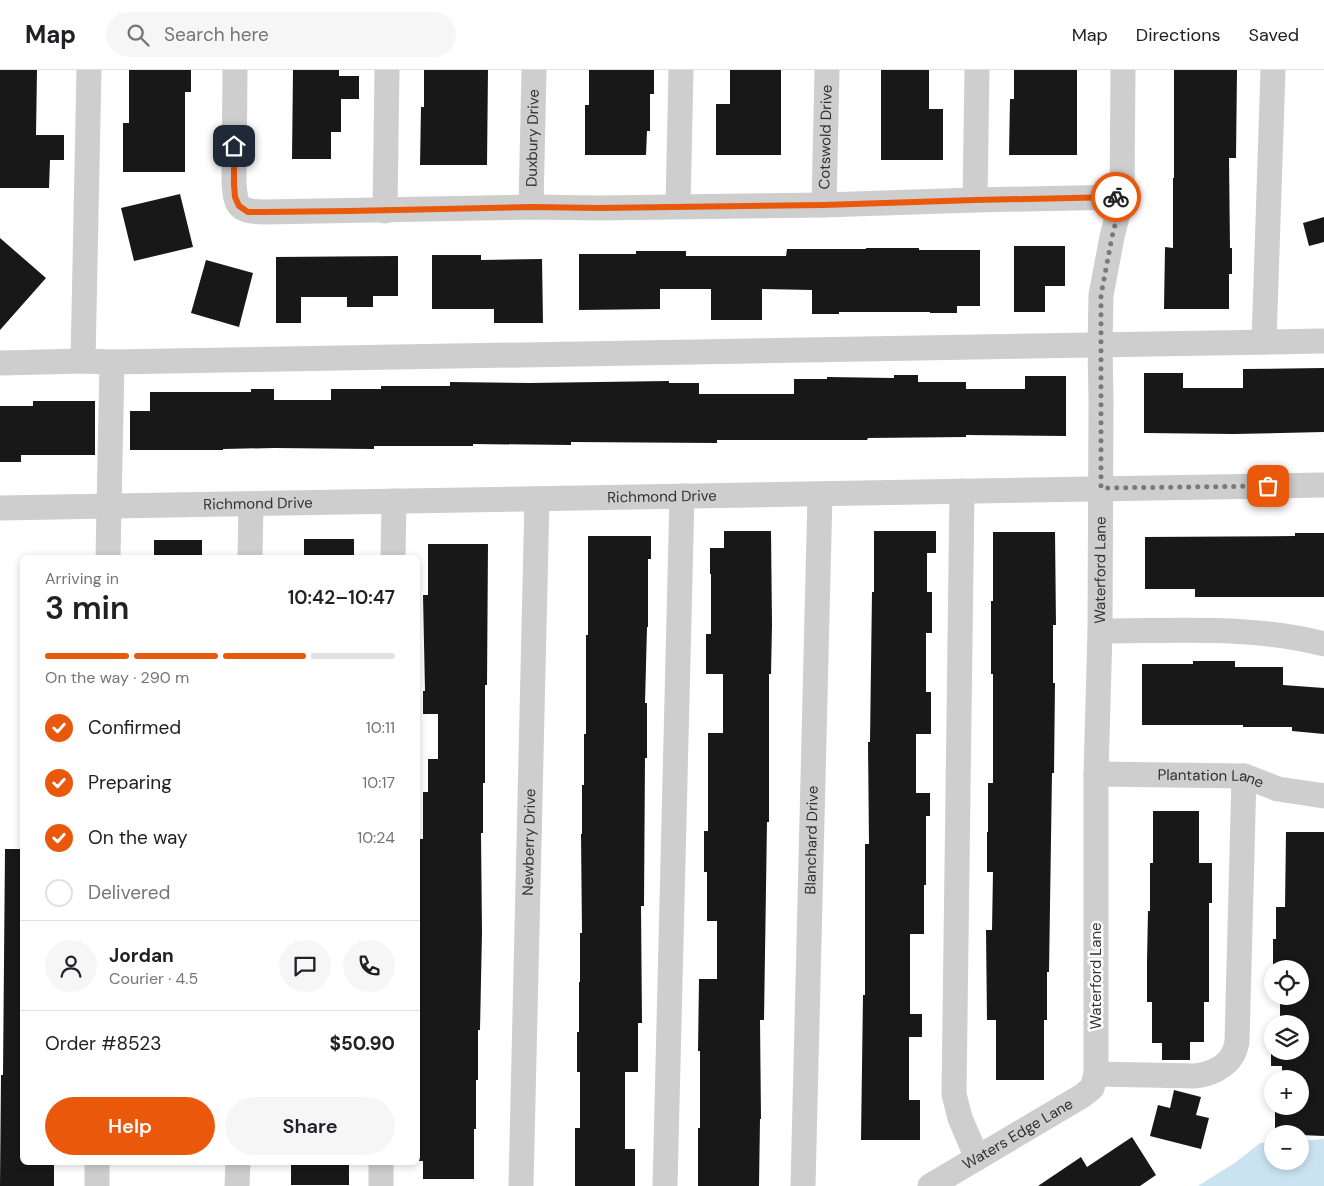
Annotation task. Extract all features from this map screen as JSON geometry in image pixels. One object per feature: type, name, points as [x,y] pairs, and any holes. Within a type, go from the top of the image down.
[{"type":"street","points":[[83,361],[89,70]]},
{"type":"street","points":[[236,70],[235,197],[239,206],[248,212],[531,207],[824,205],[1122,197]]},
{"type":"street","points":[[384,210],[387,70]]},
{"type":"street","name":"Duxbury Drive","points":[[531,207],[534,70]]},
{"type":"street","points":[[678,206],[681,70]]},
{"type":"street","name":"Cotswold Drive","points":[[824,205],[826,70]]},
{"type":"street","points":[[975,200],[977,70]]},
{"type":"street","name":"Waterford Lane","points":[[1096,1074],[1096,774],[1100,631],[1101,295],[1122,197],[1123,70]]},
{"type":"street","points":[[1264,342],[1273,70]]},
{"type":"street","points":[[0,363],[1324,341]]},
{"type":"street","points":[[108,555],[112,362]]},
{"type":"street","name":"Richmond Drive","points":[[0,508],[1324,484]]},
{"type":"street","points":[[962,491],[954,1094],[960,1118],[977,1158]]},
{"type":"street","name":"Blanchard Drive","points":[[803,1186],[820,494]]},
{"type":"street","points":[[665,1186],[682,496]]},
{"type":"street","name":"Newberry Drive","points":[[520,1186],[537,499]]},
{"type":"street","points":[[393,555],[394,501]]},
{"type":"street","points":[[250,555],[251,504]]},
{"type":"street","points":[[1100,631],[1232,631],[1302,638],[1324,644]]},
{"type":"street","name":"Plantation Lane","points":[[1096,774],[1244,776],[1278,789],[1324,796]]},
{"type":"street","points":[[1096,1074],[1195,1076],[1215,1071],[1234,1054],[1237,1042],[1244,776]]},
{"type":"street","name":"Waters Edge Lane","points":[[930,1186],[1082,1096],[1092,1088],[1096,1074]]},
{"type":"street","points":[[97,1165],[97,1186]]},
{"type":"street","points":[[237,1186],[238,1165]]},
{"type":"street","points":[[381,1165],[381,1186]]},
{"type":"water","points":[[1324,1139],[1324,1186],[1198,1186],[1236,1162],[1260,1143],[1264,1143],[1264,1170],[1309,1170],[1309,1140]]},
{"type":"building","points":[[0,70],[37,70],[36,135],[64,135],[64,160],[50,160],[49,188],[0,188]]},
{"type":"building","points":[[129,70],[191,70],[191,92],[185,92],[185,172],[123,172],[123,123],[129,123]]},
{"type":"building","points":[[293,70],[339,70],[339,76],[359,76],[359,99],[341,99],[341,132],[331,132],[331,159],[292,159]]},
{"type":"building","points":[[424,70],[488,70],[487,165],[420,165],[421,107],[424,107]]},
{"type":"building","points":[[589,70],[654,70],[654,94],[650,94],[650,131],[647,131],[646,155],[585,155],[585,105],[589,105]]},
{"type":"building","points":[[730,70],[781,70],[781,155],[716,155],[716,104],[730,104]]},
{"type":"building","points":[[881,70],[929,70],[929,109],[943,109],[943,160],[881,160]]},
{"type":"building","points":[[1014,70],[1077,70],[1077,155],[1009,155],[1010,99],[1014,99]]},
{"type":"building","points":[[1174,70],[1237,70],[1236,158],[1229,158],[1232,274],[1229,274],[1229,309],[1164,309],[1165,247],[1173,248]]},
{"type":"building","points":[[180,194],[193,247],[134,261],[121,208]]},
{"type":"building","points":[[1324,217],[1324,242],[1309,246],[1303,223]]},
{"type":"building","points":[[0,238],[46,278],[0,330]]},
{"type":"building","points":[[1014,246],[1065,246],[1065,286],[1045,286],[1045,312],[1014,312]]},
{"type":"building","points":[[787,249],[980,250],[980,306],[957,306],[957,313],[839,312],[839,314],[812,314],[812,290],[762,289],[762,320],[711,320],[711,289],[660,289],[660,309],[579,310],[579,254],[636,254],[636,251],[686,251],[686,256],[786,256]]},
{"type":"building","points":[[432,255],[481,255],[481,260],[542,259],[543,323],[494,323],[494,309],[432,309]]},
{"type":"building","points":[[398,256],[398,296],[373,296],[373,307],[347,307],[347,297],[301,297],[301,323],[276,323],[276,257]]},
{"type":"building","points":[[206,260],[253,273],[239,327],[191,313]]},
{"type":"building","points":[[1324,368],[1324,432],[1144,433],[1144,373],[1183,373],[1183,388],[1243,388],[1243,369]]},
{"type":"building","points":[[894,375],[918,375],[918,382],[966,382],[966,389],[1025,389],[1025,376],[1066,376],[1066,436],[966,435],[966,437],[868,438],[867,440],[717,440],[717,443],[571,442],[571,445],[374,446],[374,449],[130,450],[130,411],[150,411],[150,392],[251,392],[251,389],[274,389],[274,400],[331,400],[331,389],[381,389],[381,386],[450,386],[450,382],[669,381],[669,383],[699,383],[699,394],[794,394],[794,379],[827,379],[827,377],[894,378]]},
{"type":"building","points":[[33,401],[95,401],[95,455],[21,455],[21,462],[0,462],[0,406],[33,406]]},
{"type":"building","points":[[724,531],[771,531],[772,625],[771,674],[769,674],[769,822],[767,822],[764,1020],[760,1020],[761,1119],[759,1186],[698,1186],[698,1128],[700,1128],[699,979],[717,979],[717,921],[707,921],[707,872],[704,872],[704,831],[708,831],[708,733],[723,733],[723,674],[706,674],[706,634],[711,634],[710,548],[724,548]]},
{"type":"building","points":[[874,531],[936,531],[936,553],[927,553],[927,592],[932,592],[932,633],[926,633],[926,692],[931,692],[931,734],[916,734],[916,793],[930,793],[930,816],[926,816],[924,934],[910,934],[910,1014],[922,1014],[922,1037],[909,1037],[909,1100],[920,1100],[920,1140],[861,1140],[863,995],[865,995],[865,844],[869,844],[868,742],[870,742]]},
{"type":"building","points":[[993,532],[1055,532],[1056,625],[1053,625],[1053,683],[1055,683],[1054,773],[1052,773],[1049,972],[1047,972],[1047,1020],[1044,1020],[1044,1080],[996,1080],[996,1020],[987,1020],[986,930],[992,930],[993,872],[987,872],[987,832],[988,783],[993,783],[991,601],[993,601]]},
{"type":"building","points":[[1295,533],[1324,533],[1324,597],[1195,597],[1195,589],[1145,589],[1145,537],[1295,536]]},
{"type":"building","points":[[588,536],[651,536],[651,559],[648,559],[645,703],[647,703],[647,758],[645,758],[644,906],[641,906],[642,1023],[638,1023],[638,1072],[625,1072],[625,1149],[635,1149],[635,1186],[575,1186],[575,1128],[580,1128],[580,1072],[577,1072],[577,1032],[579,1032],[580,933],[582,933],[581,834],[582,785],[584,785],[584,734],[586,734]]},
{"type":"building","points":[[304,539],[354,539],[354,555],[304,555]]},
{"type":"building","points":[[154,540],[202,540],[202,555],[154,555]]},
{"type":"building","points":[[428,544],[488,544],[485,783],[483,783],[483,833],[481,833],[482,932],[480,1030],[478,1030],[476,1129],[474,1129],[474,1179],[423,1179],[423,1161],[420,1161],[420,839],[423,839],[423,792],[428,792],[428,759],[438,759],[438,714],[423,714],[423,691],[425,691],[423,595],[428,595]]},
{"type":"building","points":[[1193,661],[1235,661],[1235,667],[1283,667],[1283,685],[1324,688],[1324,734],[1292,731],[1292,727],[1142,725],[1142,664],[1193,664]]},
{"type":"building","points":[[1153,811],[1199,811],[1199,863],[1212,863],[1212,903],[1209,903],[1209,1002],[1204,1002],[1204,1042],[1190,1042],[1190,1060],[1162,1060],[1162,1043],[1152,1043],[1152,1002],[1147,1002],[1147,961],[1150,863],[1153,863]]},
{"type":"building","points":[[1286,832],[1324,832],[1324,1136],[1309,1135],[1309,1125],[1275,1125],[1275,1115],[1309,1115],[1309,1070],[1282,1070],[1282,1066],[1271,1066],[1271,1060],[1309,1060],[1309,1015],[1280,1015],[1280,1005],[1309,1005],[1309,960],[1273,960],[1273,939],[1276,939],[1276,907],[1285,907]]},
{"type":"building","points":[[5,849],[20,849],[20,1165],[54,1165],[54,1186],[0,1186],[1,1075],[3,1075]]},
{"type":"building","points":[[1174,1090],[1201,1097],[1196,1115],[1209,1118],[1201,1149],[1150,1136],[1158,1105],[1170,1108]]},
{"type":"building","points":[[1132,1137],[1156,1175],[1140,1186],[1038,1186],[1081,1157],[1087,1167]]},
{"type":"building","points":[[291,1165],[349,1165],[349,1185],[291,1185]]},
{"type":"way so far","points":[[1116,197],[1122,197],[1101,295],[1101,488],[1268,486]]},
{"type":"route","points":[[234,146],[235,197],[239,206],[248,212],[531,207],[824,205],[1116,197]]}]
